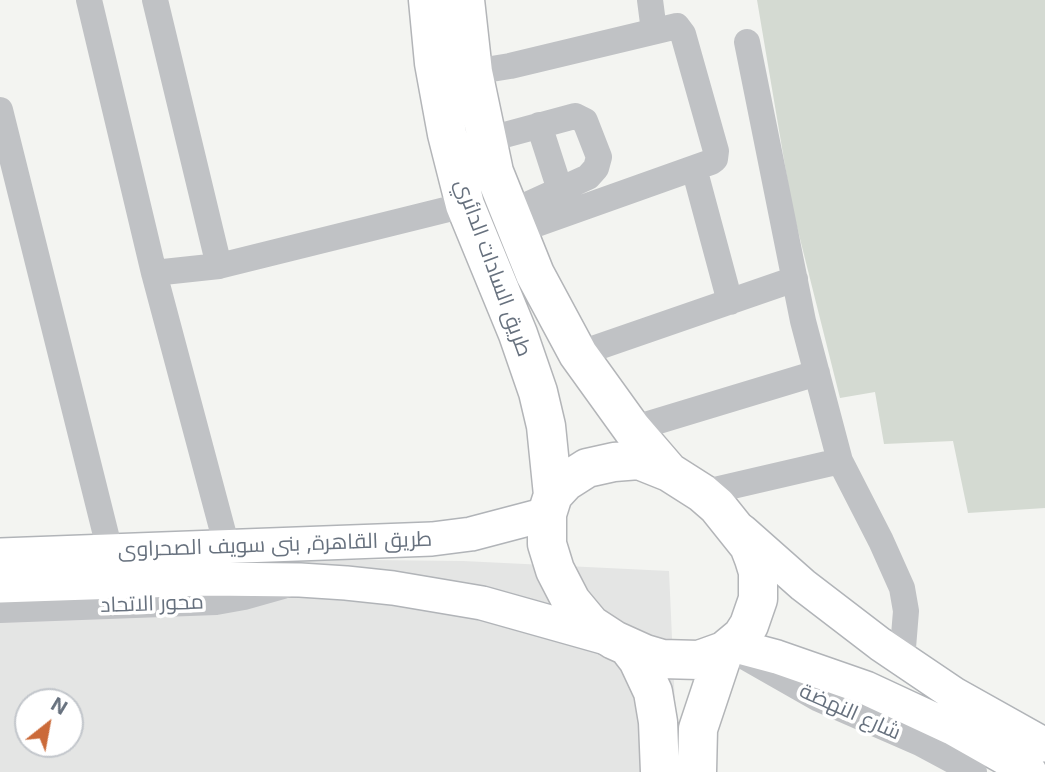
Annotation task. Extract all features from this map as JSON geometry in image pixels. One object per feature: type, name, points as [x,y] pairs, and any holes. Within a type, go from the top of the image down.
[{"type":"highway","name":"طريق السادات الدائري","points":[[428,0],[434,63],[444,122],[465,205],[518,334],[538,392],[546,426],[550,504]]},
{"type":"highway","name":"طريق السادات الدائري","points":[[465,0],[473,72],[494,172],[535,274],[578,354],[632,429],[669,472]]},
{"type":"highway","points":[[518,334],[533,341],[548,336],[554,329],[555,313]]},
{"type":"highway","points":[[697,772],[698,729],[728,648],[749,625],[758,599],[759,586],[749,546],[730,521],[702,494],[669,472],[639,460],[587,468],[565,482],[550,504],[547,544],[555,570],[570,601],[591,625],[621,643],[662,659],[699,660],[728,648]]},
{"type":"highway","points":[[621,643],[638,660],[653,692],[658,722],[660,772]]},
{"type":"main road","name":"طريق القاهرة, بنى سويف الصحراوى","points":[[0,555],[393,542],[471,534],[550,504]]},
{"type":"main road","points":[[730,521],[812,593],[902,660],[992,718],[1032,765]]},
{"type":"main road","points":[[393,542],[393,588]]},
{"type":"main road","name":"طريق القاهرة, بنى سويف الصحراوى","points":[[0,586],[207,579],[300,580],[393,588],[482,603],[621,643]]},
{"type":"main road","points":[[728,648],[800,664],[866,688],[1032,765]]},
{"type":"street","points":[[89,0],[155,273],[227,547]]},
{"type":"street","points":[[155,0],[219,266]]},
{"type":"street","points":[[650,0],[654,31]]},
{"type":"street","points":[[473,72],[510,66],[677,26],[683,34],[717,156],[711,162],[694,168],[513,222]]},
{"type":"street","points":[[747,42],[795,279],[840,461],[902,588],[906,611],[902,660]]},
{"type":"street","points":[[0,110],[110,551]]},
{"type":"street","points":[[486,140],[570,117],[582,118],[598,158],[596,168],[588,177],[560,190],[513,222]]},
{"type":"street","points":[[539,125],[560,190]]},
{"type":"street","points":[[694,168],[730,302]]},
{"type":"street","points":[[155,273],[219,266],[465,205]]},
{"type":"street","points":[[578,354],[795,279]]},
{"type":"street","points":[[632,429],[817,373]]},
{"type":"street","points":[[702,494],[840,461]]},
{"type":"street","name":"محور الاتحاد","points":[[0,610],[216,601],[273,590],[300,580]]},
{"type":"street","name":"شارع النهضة","points":[[728,648],[817,698],[919,743],[974,772]]},
{"type":"shaded area","points":[[757,0],[1045,0],[1045,508],[968,513],[953,441],[884,444],[875,392],[840,398],[792,207]]},
{"type":"shaded area","points":[[281,559],[463,561],[669,571],[678,772],[0,772],[0,569]]}]
